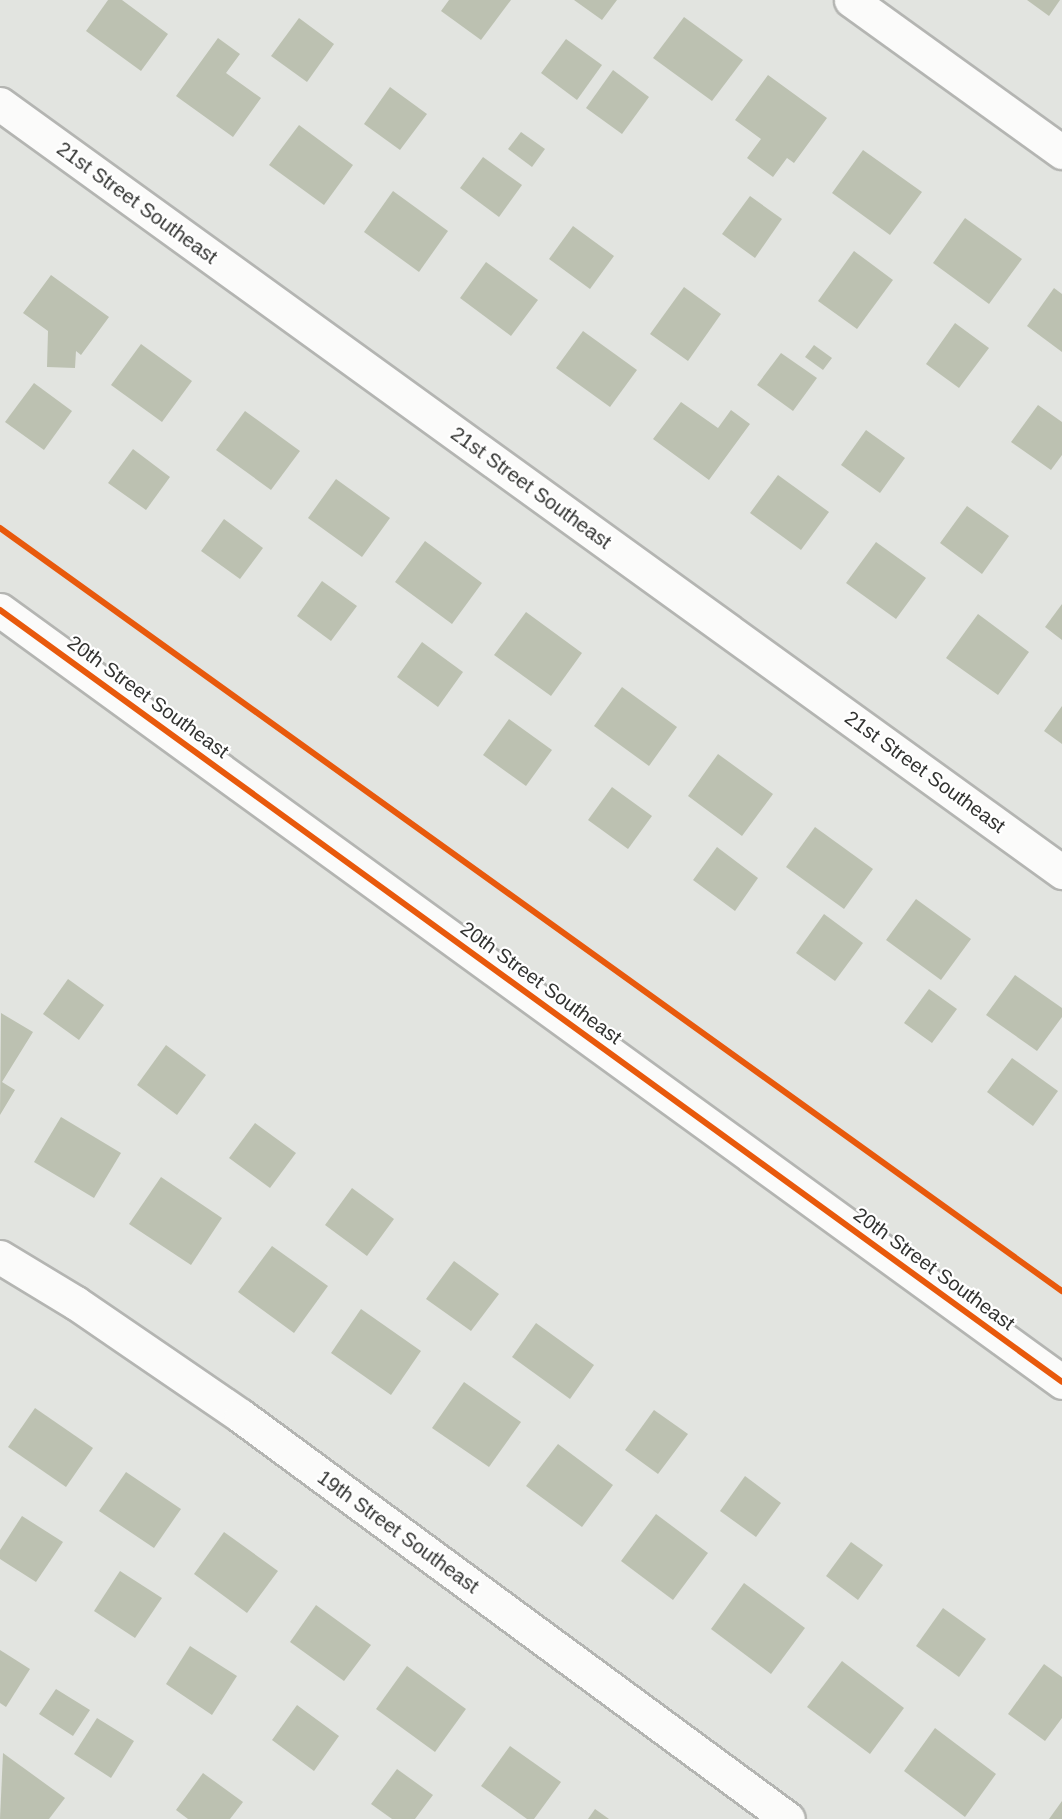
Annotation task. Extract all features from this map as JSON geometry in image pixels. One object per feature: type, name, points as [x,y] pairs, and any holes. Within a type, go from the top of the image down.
[{"type":"street","points":[[851,0],[1062,152]]},
{"type":"street","name":"21st Street Southeast","points":[[0,104],[1062,872]]},
{"type":"street","name":"20th Street Southeast","points":[[0,610],[1062,1382]]},
{"type":"street","name":"19th Street Southeast","points":[[0,1257],[76,1303],[241,1416],[788,1819]]},
{"type":"building","points":[[108,0],[122,0],[168,34],[141,71],[86,31]]},
{"type":"building","points":[[449,0],[511,0],[481,40],[441,11]]},
{"type":"building","points":[[574,0],[617,0],[602,20]]},
{"type":"building","points":[[1027,0],[1060,0],[1049,16]]},
{"type":"building","points":[[684,17],[743,60],[712,101],[653,58]]},
{"type":"building","points":[[299,18],[334,44],[307,82],[271,56]]},
{"type":"building","points":[[218,38],[240,54],[226,73],[261,98],[233,137],[176,96]]},
{"type":"building","points":[[566,39],[602,65],[577,100],[541,73]]},
{"type":"building","points":[[613,70],[649,97],[622,134],[586,108]]},
{"type":"building","points":[[768,75],[827,118],[794,163],[787,158],[773,177],[747,158],[761,139],[735,120]]},
{"type":"building","points":[[390,87],[427,114],[400,150],[364,124]]},
{"type":"building","points":[[299,125],[353,165],[324,205],[269,165]]},
{"type":"building","points":[[521,132],[545,149],[532,167],[508,149]]},
{"type":"building","points":[[863,150],[922,192],[890,235],[832,193]]},
{"type":"building","points":[[483,157],[522,185],[499,217],[460,188]]},
{"type":"building","points":[[393,191],[448,231],[419,272],[364,232]]},
{"type":"building","points":[[750,196],[782,219],[755,258],[722,234]]},
{"type":"building","points":[[965,218],[1022,259],[989,304],[933,263]]},
{"type":"building","points":[[573,226],[614,256],[590,289],[549,259]]},
{"type":"building","points":[[854,251],[893,280],[857,329],[818,301]]},
{"type":"building","points":[[486,262],[538,300],[511,336],[460,298]]},
{"type":"building","points":[[51,275],[109,317],[81,355],[76,351],[75,368],[47,367],[48,331],[23,313]]},
{"type":"building","points":[[684,287],[721,314],[688,361],[650,334]]},
{"type":"building","points":[[1054,288],[1062,294],[1062,352],[1027,326]]},
{"type":"building","points":[[955,323],[989,348],[959,388],[926,364]]},
{"type":"building","points":[[583,331],[637,370],[610,407],[556,368]]},
{"type":"building","points":[[141,344],[192,381],[162,422],[111,385]]},
{"type":"building","points":[[814,345],[832,358],[823,370],[805,357]]},
{"type":"building","points":[[781,353],[817,378],[793,411],[757,385]]},
{"type":"building","points":[[34,383],[72,411],[44,450],[5,422]]},
{"type":"building","points":[[681,402],[718,428],[731,410],[750,424],[709,480],[653,439]]},
{"type":"building","points":[[1038,405],[1062,422],[1062,455],[1051,470],[1011,442]]},
{"type":"building","points":[[245,411],[300,451],[271,490],[216,450]]},
{"type":"building","points":[[866,430],[905,458],[880,493],[841,465]]},
{"type":"building","points":[[133,449],[170,477],[146,510],[108,483]]},
{"type":"building","points":[[778,475],[829,512],[801,550],[750,513]]},
{"type":"building","points":[[336,479],[390,518],[362,557],[308,518]]},
{"type":"building","points":[[967,506],[1009,536],[982,574],[940,543]]},
{"type":"building","points":[[224,519],[263,548],[240,579],[201,551]]},
{"type":"building","points":[[425,541],[482,583],[452,624],[395,582]]},
{"type":"building","points":[[876,542],[926,578],[896,619],[846,583]]},
{"type":"building","points":[[322,581],[357,606],[331,641],[297,616]]},
{"type":"building","points":[[1062,604],[1062,640],[1045,627]]},
{"type":"building","points":[[526,612],[582,653],[551,696],[494,655]]},
{"type":"building","points":[[978,614],[1029,652],[998,695],[946,658]]},
{"type":"building","points":[[422,642],[463,672],[438,707],[397,677]]},
{"type":"building","points":[[622,687],[677,727],[649,766],[594,726]]},
{"type":"building","points":[[1062,706],[1062,744],[1044,731]]},
{"type":"building","points":[[509,719],[552,750],[526,786],[483,755]]},
{"type":"building","points":[[718,754],[773,794],[742,836],[688,796]]},
{"type":"building","points":[[612,787],[652,816],[628,849],[588,820]]},
{"type":"building","points":[[815,827],[873,869],[844,909],[786,867]]},
{"type":"building","points":[[717,847],[758,878],[735,911],[693,880]]},
{"type":"building","points":[[916,899],[971,939],[941,980],[886,940]]},
{"type":"building","points":[[824,914],[863,943],[835,981],[796,953]]},
{"type":"building","points":[[1015,975],[1062,1008],[1062,1017],[1037,1051],[986,1015]]},
{"type":"building","points":[[68,979],[104,1005],[79,1040],[43,1014]]},
{"type":"building","points":[[929,989],[957,1009],[932,1043],[904,1023]]},
{"type":"building","points":[[1,1013],[33,1032],[2,1082],[15,1090],[0,1115]]},
{"type":"building","points":[[166,1045],[206,1075],[177,1115],[137,1085]]},
{"type":"building","points":[[1012,1058],[1058,1091],[1033,1126],[987,1092]]},
{"type":"building","points":[[61,1117],[121,1153],[94,1198],[34,1162]]},
{"type":"building","points":[[255,1123],[296,1153],[270,1188],[229,1158]]},
{"type":"building","points":[[161,1177],[222,1218],[191,1265],[129,1224]]},
{"type":"building","points":[[352,1188],[394,1219],[367,1256],[325,1225]]},
{"type":"building","points":[[272,1246],[328,1286],[294,1333],[238,1292]]},
{"type":"building","points":[[454,1261],[499,1294],[471,1331],[426,1299]]},
{"type":"building","points":[[361,1309],[421,1351],[391,1395],[331,1353]]},
{"type":"building","points":[[536,1323],[594,1365],[570,1399],[512,1357]]},
{"type":"building","points":[[464,1382],[521,1422],[489,1467],[432,1428]]},
{"type":"building","points":[[35,1408],[93,1448],[66,1487],[8,1447]]},
{"type":"building","points":[[654,1410],[688,1434],[658,1474],[625,1450]]},
{"type":"building","points":[[558,1444],[613,1485],[582,1527],[526,1486]]},
{"type":"building","points":[[126,1472],[181,1509],[154,1548],[99,1511]]},
{"type":"building","points":[[745,1476],[781,1503],[756,1537],[720,1511]]},
{"type":"building","points":[[656,1514],[708,1553],[673,1600],[621,1561]]},
{"type":"building","points":[[22,1516],[63,1542],[36,1582],[0,1559],[0,1550]]},
{"type":"building","points":[[224,1532],[278,1571],[247,1613],[194,1574]]},
{"type":"building","points":[[851,1542],[883,1565],[858,1600],[826,1576]]},
{"type":"building","points":[[120,1571],[162,1598],[135,1638],[94,1611]]},
{"type":"building","points":[[744,1583],[805,1628],[771,1674],[711,1629]]},
{"type":"building","points":[[316,1605],[371,1645],[344,1681],[290,1642]]},
{"type":"building","points":[[943,1608],[986,1639],[959,1677],[916,1646]]},
{"type":"building","points":[[190,1646],[237,1676],[212,1715],[166,1684]]},
{"type":"building","points":[[0,1650],[30,1669],[6,1707],[0,1703]]},
{"type":"building","points":[[842,1661],[904,1708],[870,1754],[807,1707]]},
{"type":"building","points":[[1044,1664],[1062,1677],[1062,1718],[1045,1741],[1008,1714]]},
{"type":"building","points":[[407,1666],[466,1709],[435,1752],[376,1709]]},
{"type":"building","points":[[56,1689],[90,1710],[73,1736],[39,1714]]},
{"type":"building","points":[[297,1705],[339,1736],[314,1771],[272,1740]]},
{"type":"building","points":[[97,1718],[134,1741],[111,1778],[74,1754]]},
{"type":"building","points":[[935,1728],[996,1774],[965,1817],[904,1771]]},
{"type":"building","points":[[510,1746],[561,1782],[534,1819],[527,1819],[481,1786]]},
{"type":"building","points":[[3,1753],[65,1798],[49,1819],[0,1819]]},
{"type":"building","points":[[397,1769],[433,1795],[415,1819],[392,1819],[371,1804]]},
{"type":"building","points":[[203,1773],[243,1802],[230,1819],[188,1819],[176,1810]]},
{"type":"building","points":[[1062,1801],[1062,1819],[1049,1819]]},
{"type":"building","points":[[595,1809],[609,1819],[588,1819]]},
{"type":"cycle path","points":[[0,528],[1062,1291]]},
{"type":"cycle path","points":[[0,610],[1062,1382]]}]
